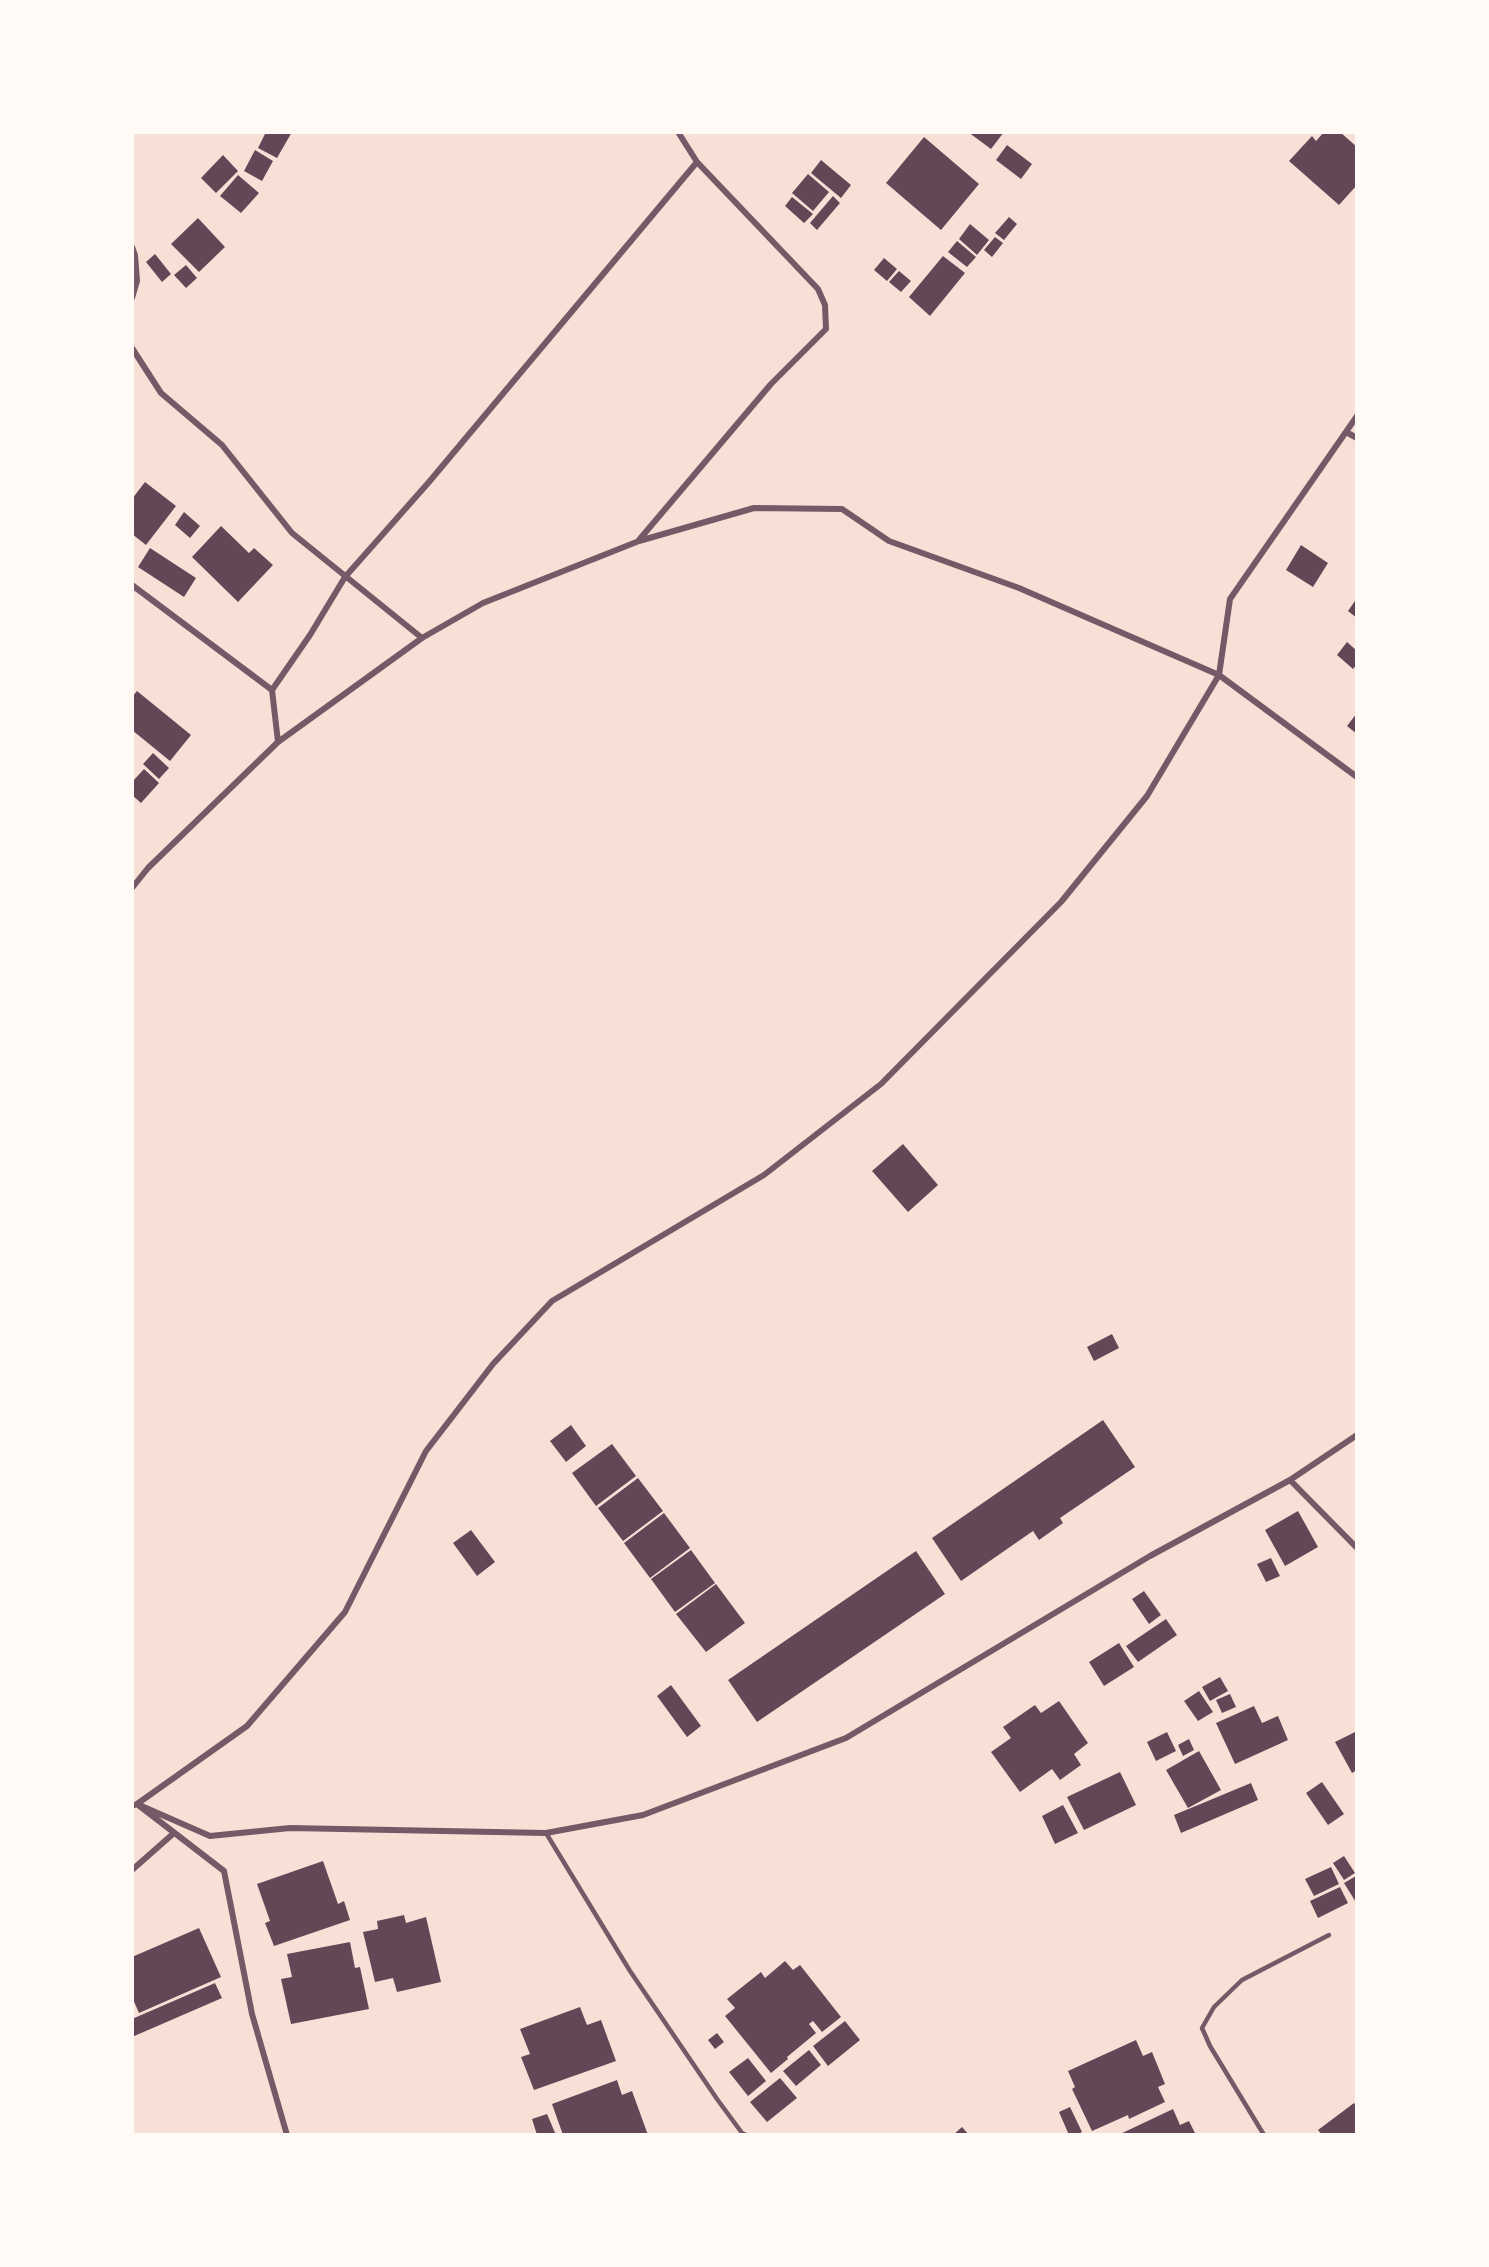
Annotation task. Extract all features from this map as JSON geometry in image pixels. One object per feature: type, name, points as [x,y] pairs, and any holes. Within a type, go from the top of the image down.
[{"type":"street","points":[[639,541],[771,384],[825,329],[825,305],[818,289],[697,162],[678,132]]},
{"type":"street","points":[[278,742],[272,690],[310,635],[345,577],[429,482],[697,162]]},
{"type":"street","points":[[132,247],[135,255],[137,281],[132,298]]},
{"type":"street","points":[[132,348],[161,393],[222,445],[292,533],[422,638]]},
{"type":"street","points":[[135,1805],[247,1726],[345,1612],[426,1451],[493,1364],[552,1300],[764,1175],[881,1084],[1061,902],[1147,796],[1219,675],[1230,599],[1357,416]]},
{"type":"street","points":[[1346,432],[1357,438]]},
{"type":"street","points":[[132,888],[148,868],[278,742],[422,638],[483,603],[639,541],[754,508],[842,509],[889,541],[1019,588],[1219,675],[1357,777]]},
{"type":"street","points":[[132,585],[272,690]]},
{"type":"street","points":[[135,1805],[210,1836],[290,1828],[546,1833],[643,1815],[846,1738],[1150,1556],[1290,1480],[1357,1435]]},
{"type":"street","points":[[1290,1480],[1357,1548]]},
{"type":"street","points":[[135,1805],[224,1871],[252,2014],[287,2135]]},
{"type":"street","points":[[132,1870],[174,1833]]},
{"type":"lane","points":[[546,1833],[630,1971],[717,2099],[742,2133],[746,2135]]},
{"type":"lane","points":[[1264,2135],[1210,2046],[1202,2028],[1214,2007],[1242,1980],[1329,1935]]},
{"type":"building","points":[[266,132],[292,132],[277,158],[258,148]]},
{"type":"building","points":[[968,132],[1004,132],[991,149]]},
{"type":"building","points":[[1324,132],[1340,132],[1357,147],[1357,185],[1339,205],[1289,161],[1312,136],[1316,141]]},
{"type":"building","points":[[924,137],[979,184],[941,230],[886,183]]},
{"type":"building","points":[[1007,145],[1032,164],[1021,179],[996,160]]},
{"type":"building","points":[[255,150],[273,161],[262,181],[244,171]]},
{"type":"building","points":[[223,155],[238,171],[216,193],[201,178]]},
{"type":"building","points":[[821,160],[851,185],[841,198],[811,173]]},
{"type":"building","points":[[808,174],[829,192],[813,211],[792,193]]},
{"type":"building","points":[[238,175],[259,193],[241,213],[220,196]]},
{"type":"building","points":[[833,196],[840,203],[817,230],[810,223]]},
{"type":"building","points":[[792,197],[813,214],[804,223],[785,206]]},
{"type":"building","points":[[1009,217],[1017,224],[1004,240],[995,233]]},
{"type":"building","points":[[198,218],[225,247],[199,272],[171,244]]},
{"type":"building","points":[[970,224],[989,240],[977,255],[959,239]]},
{"type":"building","points":[[995,237],[1003,243],[992,257],[984,250]]},
{"type":"building","points":[[957,241],[976,257],[967,267],[948,252]]},
{"type":"building","points":[[155,254],[171,274],[162,282],[146,262]]},
{"type":"building","points":[[943,256],[965,273],[930,316],[909,297]]},
{"type":"building","points":[[884,258],[897,269],[887,281],[874,270]]},
{"type":"building","points":[[186,265],[197,278],[186,288],[174,275]]},
{"type":"building","points":[[899,271],[911,281],[901,292],[889,282]]},
{"type":"building","points":[[145,482],[176,506],[146,545],[132,534],[132,499]]},
{"type":"building","points":[[184,512],[200,526],[190,538],[175,525]]},
{"type":"building","points":[[221,526],[249,553],[254,548],[273,565],[238,602],[192,557]]},
{"type":"building","points":[[1301,545],[1328,563],[1313,587],[1286,570]]},
{"type":"building","points":[[150,548],[196,578],[184,597],[138,567]]},
{"type":"building","points":[[1357,598],[1357,618],[1348,611]]},
{"type":"building","points":[[1347,642],[1357,651],[1357,664],[1353,669],[1337,655]]},
{"type":"building","points":[[137,691],[191,735],[170,761],[132,730],[132,697]]},
{"type":"building","points":[[1357,713],[1357,734],[1347,726]]},
{"type":"building","points":[[153,753],[169,768],[159,779],[143,764]]},
{"type":"building","points":[[144,769],[159,783],[141,803],[132,795],[132,782]]},
{"type":"building","points":[[903,1144],[938,1185],[908,1212],[872,1171]]},
{"type":"building","points":[[1112,1334],[1119,1348],[1094,1361],[1087,1347]]},
{"type":"building","points":[[1103,1420],[1135,1467],[1060,1518],[1063,1523],[1039,1540],[1033,1531],[961,1581],[932,1538]]},
{"type":"building","points":[[571,1425],[586,1446],[566,1462],[550,1441]]},
{"type":"building","points":[[612,1444],[636,1476],[596,1506],[572,1473]]},
{"type":"building","points":[[638,1478],[663,1511],[623,1541],[598,1508]]},
{"type":"building","points":[[1298,1511],[1318,1547],[1285,1566],[1265,1530]]},
{"type":"building","points":[[664,1513],[690,1548],[650,1578],[624,1543]]},
{"type":"building","points":[[471,1530],[495,1562],[477,1576],[453,1543]]},
{"type":"building","points":[[691,1550],[715,1583],[675,1612],[651,1579]]},
{"type":"building","points":[[916,1551],[945,1594],[757,1722],[728,1680]]},
{"type":"building","points":[[1271,1558],[1280,1576],[1266,1582],[1257,1564]]},
{"type":"building","points":[[716,1584],[745,1623],[706,1652],[676,1614]]},
{"type":"building","points":[[1144,1591],[1161,1615],[1149,1624],[1132,1599]]},
{"type":"building","points":[[1166,1619],[1177,1635],[1138,1662],[1126,1646]]},
{"type":"building","points":[[1119,1643],[1134,1667],[1104,1686],[1089,1662]]},
{"type":"building","points":[[1220,1677],[1228,1691],[1210,1701],[1202,1687]]},
{"type":"building","points":[[671,1685],[701,1726],[687,1737],[657,1696]]},
{"type":"building","points":[[1199,1691],[1213,1712],[1198,1721],[1184,1701]]},
{"type":"building","points":[[1230,1694],[1236,1707],[1222,1713],[1216,1700]]},
{"type":"building","points":[[1059,1701],[1088,1743],[1074,1754],[1081,1765],[1060,1780],[1052,1769],[1020,1792],[991,1752],[1011,1738],[1003,1727],[1035,1705],[1041,1713]]},
{"type":"building","points":[[1254,1706],[1262,1723],[1278,1716],[1288,1740],[1235,1764],[1216,1723]]},
{"type":"building","points":[[1357,1731],[1357,1770],[1352,1773],[1335,1742]]},
{"type":"building","points":[[1167,1732],[1176,1751],[1156,1761],[1147,1742]]},
{"type":"building","points":[[1189,1739],[1194,1750],[1183,1756],[1178,1745]]},
{"type":"building","points":[[1199,1751],[1221,1790],[1188,1808],[1166,1770]]},
{"type":"building","points":[[1120,1772],[1136,1805],[1084,1830],[1067,1797]]},
{"type":"building","points":[[1322,1782],[1344,1814],[1328,1825],[1306,1793]]},
{"type":"building","points":[[1251,1783],[1258,1800],[1181,1833],[1174,1815]]},
{"type":"building","points":[[1063,1805],[1078,1833],[1055,1844],[1042,1816]]},
{"type":"building","points":[[1344,1856],[1355,1873],[1344,1880],[1333,1863]]},
{"type":"building","points":[[323,1861],[338,1904],[344,1901],[350,1920],[274,1946],[265,1923],[270,1921],[257,1884]]},
{"type":"building","points":[[1331,1867],[1339,1884],[1314,1896],[1305,1879]]},
{"type":"building","points":[[1357,1877],[1357,1904],[1344,1883]]},
{"type":"building","points":[[1340,1887],[1348,1903],[1318,1918],[1310,1901]]},
{"type":"building","points":[[404,1915],[406,1923],[426,1917],[441,1982],[397,1992],[393,1978],[375,1982],[363,1932],[378,1929],[377,1921]]},
{"type":"building","points":[[199,1928],[221,1977],[139,2013],[132,1997],[132,1957]]},
{"type":"building","points":[[350,1942],[355,1968],[360,1967],[369,2009],[291,2024],[281,1979],[292,1977],[287,1954]]},
{"type":"building","points":[[785,1961],[793,1970],[800,1965],[841,2017],[822,2032],[813,2021],[809,2024],[816,2033],[771,2073],[725,2016],[735,2008],[727,1999],[761,1972],[765,1978]]},
{"type":"building","points":[[215,1983],[222,1998],[132,2037],[132,2019]]},
{"type":"building","points":[[580,2007],[587,2025],[601,2020],[616,2061],[534,2090],[521,2057],[530,2054],[520,2029]]},
{"type":"building","points":[[845,2021],[860,2040],[828,2066],[813,2046]]},
{"type":"building","points":[[717,2033],[724,2042],[715,2049],[708,2040]]},
{"type":"building","points":[[1136,2040],[1143,2056],[1152,2052],[1165,2084],[1158,2087],[1165,2102],[1129,2119],[1128,2115],[1092,2131],[1072,2089],[1075,2087],[1068,2071]]},
{"type":"building","points":[[809,2050],[821,2065],[796,2086],[783,2071]]},
{"type":"building","points":[[748,2058],[766,2081],[748,2096],[729,2072]]},
{"type":"building","points":[[780,2078],[797,2098],[767,2122],[750,2102]]},
{"type":"building","points":[[617,2080],[622,2095],[632,2091],[648,2135],[563,2135],[552,2104]]},
{"type":"building","points":[[1354,2103],[1357,2107],[1357,2135],[1322,2135],[1318,2130]]},
{"type":"building","points":[[1070,2107],[1082,2132],[1076,2135],[1069,2135],[1059,2112]]},
{"type":"building","points":[[1173,2109],[1180,2125],[1189,2121],[1196,2135],[1118,2135]]},
{"type":"building","points":[[547,2114],[556,2135],[537,2135],[532,2119]]},
{"type":"building","points":[[962,2127],[969,2135],[953,2135]]}]
